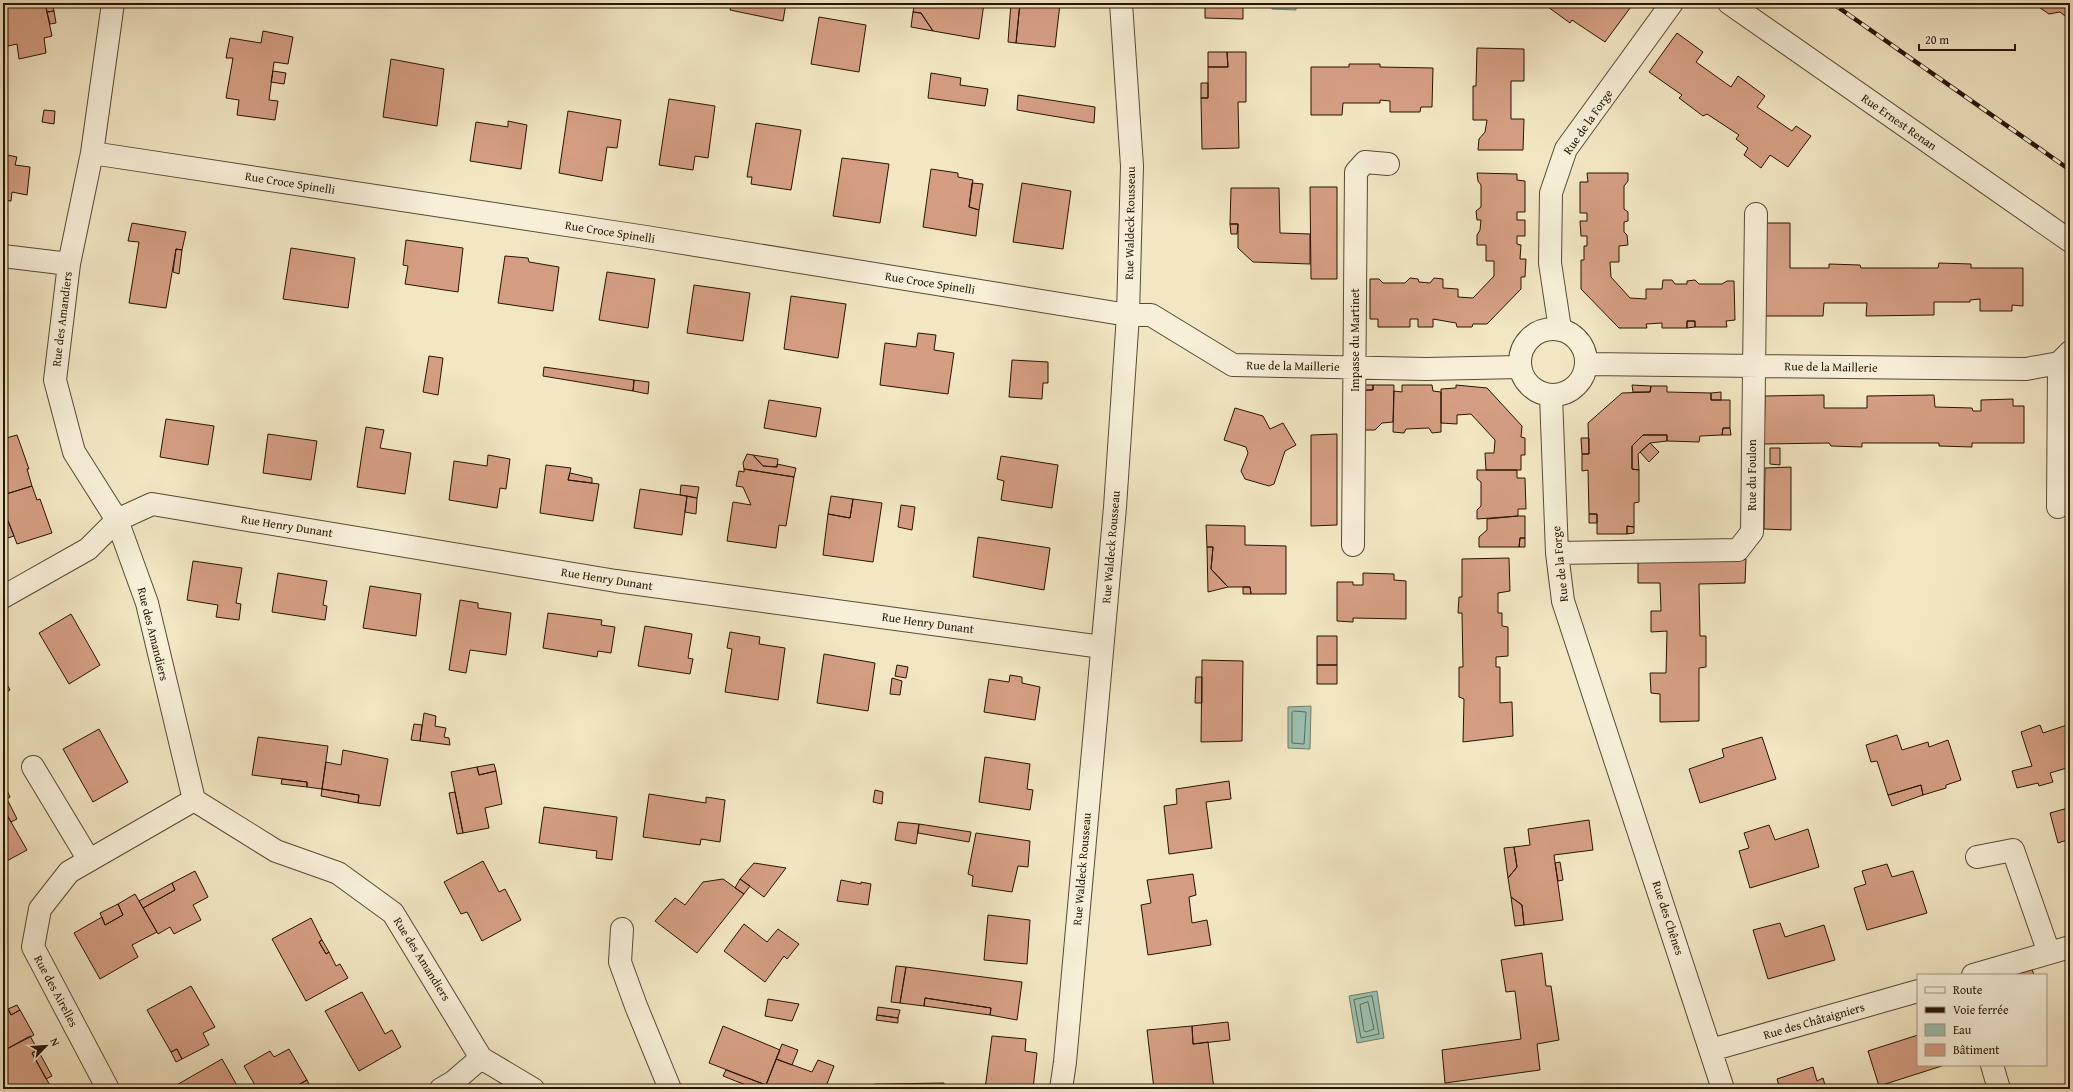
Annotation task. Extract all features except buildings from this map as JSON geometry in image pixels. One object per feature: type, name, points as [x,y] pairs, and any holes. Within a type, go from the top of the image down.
[{"type":"street","name":"Rue des Amandiers","points":[[113,3],[92,154],[69,264],[55,380],[74,452],[117,520],[147,603],[194,800],[276,851],[338,873],[393,913],[482,1058],[533,1089]]},
{"type":"street","name":"Rue Waldeck Rousseau","points":[[1061,1089],[1065,1062],[1115,507],[1128,315],[1132,166],[1121,3]]},
{"type":"street","name":"Rue de la Forge","points":[[1560,329],[1550,263],[1551,193],[1566,149],[1672,3]]},
{"type":"street","name":"Rue Ernest Renan","points":[[1729,3],[2070,241]]},
{"type":"street","name":"Rue Croce Spinelli","points":[[92,154],[646,237],[1128,315]]},
{"type":"street","name":"Impasse du Martinet","points":[[1353,545],[1356,172],[1365,162],[1388,164]]},
{"type":"street","name":"Rue du Foulon","points":[[1557,553],[1738,550],[1752,532],[1756,214]]},
{"type":"street","points":[[3,256],[69,264]]},
{"type":"street","name":"Rue de la Maillerie","points":[[1128,315],[1151,315],[1233,365],[1426,369],[1520,367]]},
{"type":"street","points":[[1549,329],[1560,329],[1577,338],[1582,346],[1587,364],[1585,375],[1580,384],[1572,391],[1562,395],[1551,396],[1540,393],[1531,387],[1524,378],[1520,367],[1520,356],[1530,338],[1539,332],[1549,329]]},
{"type":"street","name":"Rue de la Maillerie","points":[[1587,364],[2026,369],[2064,357]]},
{"type":"street","points":[[2058,507],[2064,357]]},
{"type":"street","name":"Rue de la Forge","points":[[1551,396],[1557,553],[1563,601],[1613,748]]},
{"type":"street","name":"Rue Henry Dunant","points":[[117,520],[152,504],[616,581],[1102,647]]},
{"type":"street","points":[[3,597],[88,549],[117,520]]},
{"type":"street","name":"Rue des Chênes","points":[[1613,748],[1723,1089]]},
{"type":"street","points":[[33,766],[89,860]]},
{"type":"street","name":"Rue des Airelles","points":[[108,1089],[33,947],[40,909],[69,872],[194,800]]},
{"type":"street","points":[[1977,857],[2013,850],[2049,953]]},
{"type":"street","points":[[622,929],[620,962],[636,1006],[670,1089]]},
{"type":"street","points":[[1976,974],[2070,947]]},
{"type":"street","name":"Rue des Châtaigniers","points":[[1710,1050],[1917,991]]},
{"type":"street","points":[[441,1089],[453,1082],[482,1058]]},
{"type":"street","points":[[1992,1066],[1999,1089]]},
{"type":"water","points":[[1272,3],[1296,3],[1296,10],[1272,9]]},
{"type":"water","points":[[1311,706],[1310,749],[1288,748],[1288,707]]},
{"type":"water","points":[[1377,991],[1384,1038],[1357,1043],[1349,996]]},
{"type":"railway","points":[[1832,3],[2070,170]]}]
